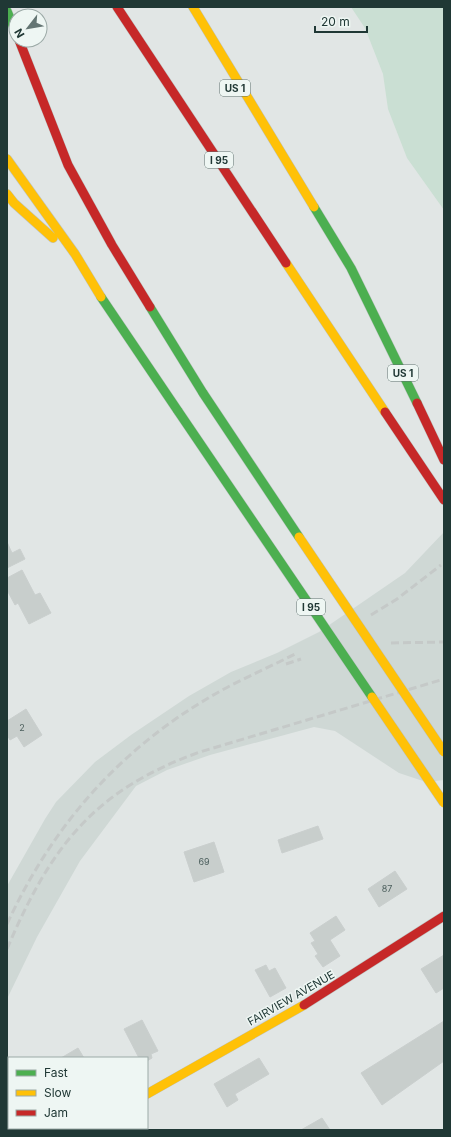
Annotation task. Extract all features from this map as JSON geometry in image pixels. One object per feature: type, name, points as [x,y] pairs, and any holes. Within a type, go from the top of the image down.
[{"type":"main road","name":"I 95","points":[[117,7],[274,243],[319,315],[444,500]]},
{"type":"main road","points":[[193,7],[291,170]]},
{"type":"main road","name":"US 1","points":[[206,46],[329,228],[361,286],[444,460]]},
{"type":"main road","points":[[22,48],[68,165],[112,245],[203,393],[444,752]]},
{"type":"main road","name":"I 95","points":[[7,159],[75,254],[89,279],[444,803]]},
{"type":"main road","points":[[7,194],[40,227],[75,254]]},
{"type":"main road","name":"FAIRVIEW AVENUE","points":[[148,1093],[308,1002],[444,916]]},
{"type":"shaded area","points":[[444,532],[444,780],[426,782],[399,773],[335,731],[314,727],[210,755],[167,770],[136,786],[80,861],[37,937],[7,999],[7,886],[56,802],[95,762],[131,735],[189,696],[231,672],[277,653],[319,632],[405,573]]},
{"type":"green space","points":[[351,7],[444,7],[444,210],[407,158],[388,109],[383,74],[365,28]]},
{"type":"building","points":[[7,542],[12,553],[20,549],[25,559],[7,568]]},
{"type":"building","points":[[22,570],[35,595],[40,593],[51,613],[29,624],[18,603],[15,605],[7,590],[7,578]]},
{"type":"building","points":[[26,709],[42,735],[24,747],[17,736],[10,740],[7,735],[7,721]]},
{"type":"building","points":[[318,826],[323,839],[282,853],[278,840]]},
{"type":"building","points":[[214,842],[224,872],[194,882],[184,852]]},
{"type":"building","points":[[395,871],[407,889],[379,907],[368,889]]},
{"type":"building","points":[[336,916],[345,930],[330,940],[340,956],[323,967],[315,956],[318,954],[311,943],[315,941],[310,933]]},
{"type":"building","points":[[444,955],[444,988],[436,993],[421,969]]},
{"type":"building","points":[[266,965],[269,971],[275,968],[286,988],[270,997],[255,970]]},
{"type":"building","points":[[142,1020],[158,1051],[151,1054],[152,1058],[148,1060],[148,1057],[138,1057],[124,1029]]},
{"type":"building","points":[[444,1021],[444,1061],[382,1105],[361,1073]]},
{"type":"building","points":[[78,1048],[83,1057],[63,1057]]},
{"type":"building","points":[[259,1058],[269,1074],[235,1094],[238,1100],[227,1107],[214,1084]]},
{"type":"building","points":[[322,1118],[330,1130],[301,1130]]},
{"type":"railway","points":[[371,615],[397,599],[441,565]]},
{"type":"railway","points":[[391,643],[444,642]]},
{"type":"railway","points":[[7,924],[24,889],[65,826],[114,770],[142,744],[172,721],[216,693],[297,653]]},
{"type":"railway","points":[[286,664],[301,659]]},
{"type":"railway","points":[[7,949],[23,913],[40,881],[59,852],[80,827],[103,804],[131,785],[163,767],[200,752],[444,679]]},
{"type":"traffic: fast","points":[[314,207],[351,268],[417,403]]},
{"type":"traffic: fast","points":[[101,297],[178,411]]},
{"type":"traffic: fast","points":[[150,307],[203,393]]},
{"type":"traffic: fast","points":[[203,393],[299,537]]},
{"type":"traffic: fast","points":[[178,411],[372,697]]},
{"type":"traffic: slow","points":[[193,7],[314,207]]},
{"type":"traffic: slow","points":[[7,159],[75,254],[101,297]]},
{"type":"traffic: slow","points":[[7,194],[14,203],[53,238]]},
{"type":"traffic: slow","points":[[286,263],[385,412]]},
{"type":"traffic: slow","points":[[299,537],[444,752]]},
{"type":"traffic: slow","points":[[372,697],[444,803]]},
{"type":"traffic: slow","points":[[148,1093],[304,1005]]},
{"type":"traffic: jam","points":[[117,7],[286,263]]},
{"type":"traffic: jam","points":[[22,48],[68,165],[112,245],[150,307]]},
{"type":"traffic: jam","points":[[417,403],[444,460]]},
{"type":"traffic: jam","points":[[385,412],[444,500]]},
{"type":"traffic: jam","points":[[304,1005],[444,916]]}]
